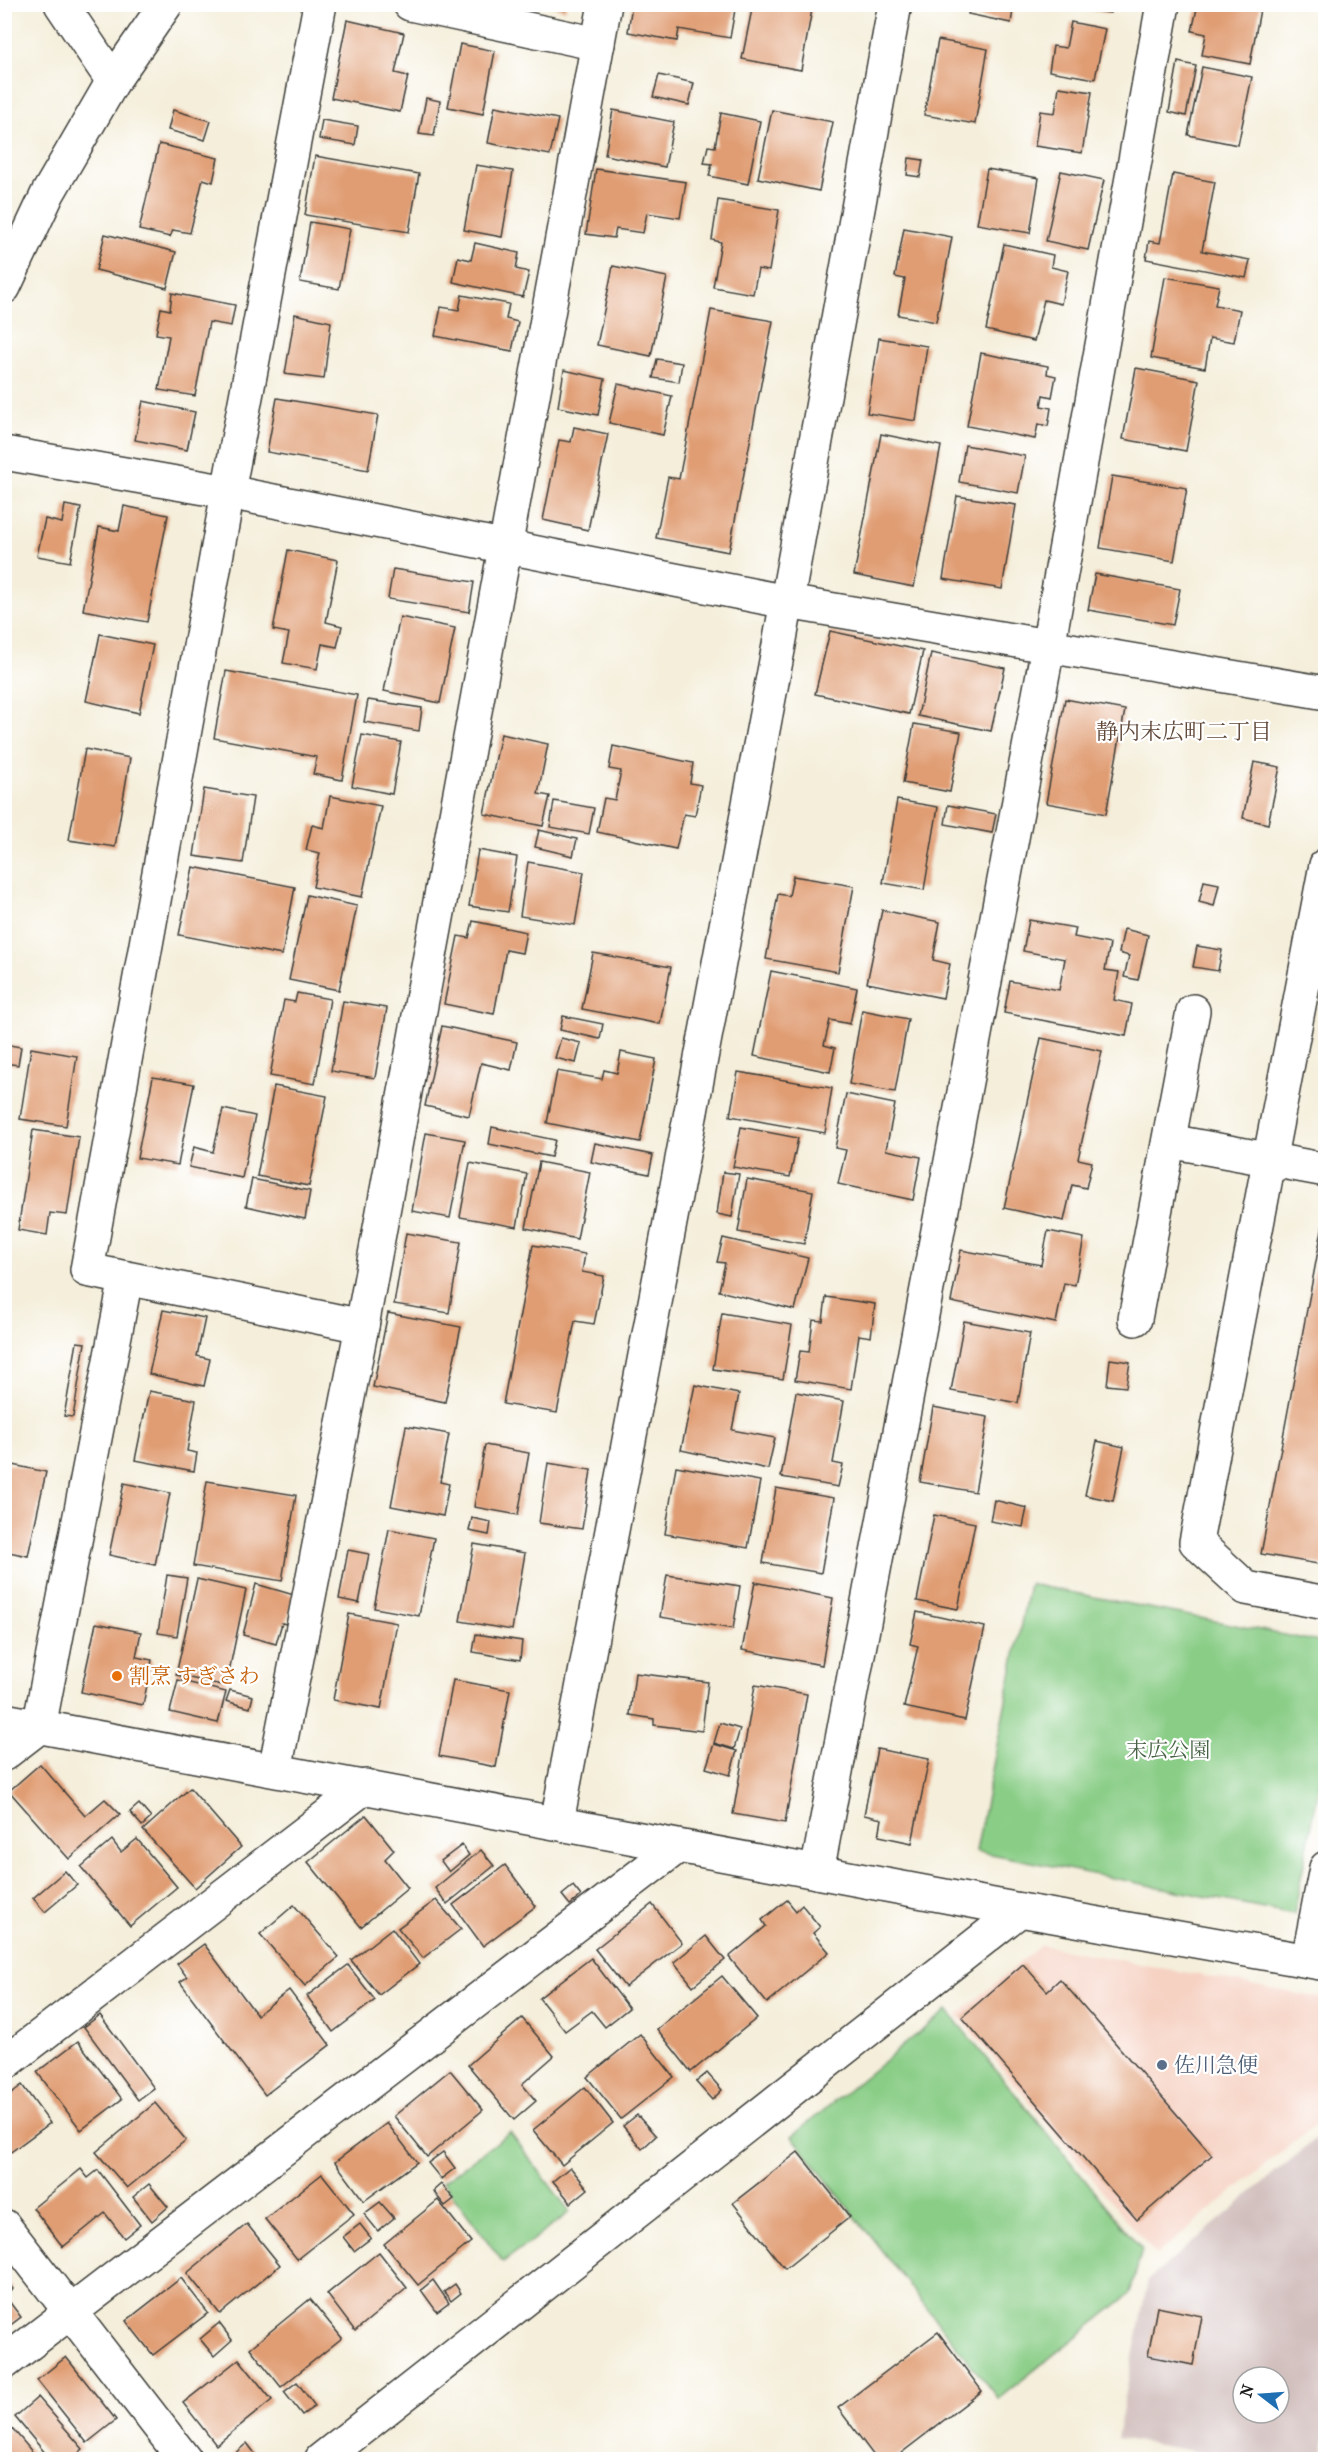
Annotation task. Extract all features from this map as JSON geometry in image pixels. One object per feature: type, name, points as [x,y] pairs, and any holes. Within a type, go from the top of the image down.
[{"type":"street","points":[[61,4],[113,81]]},
{"type":"street","points":[[4,287],[48,193],[113,81],[166,4]]},
{"type":"street","points":[[320,4],[228,492],[87,1270],[362,1326]]},
{"type":"street","points":[[410,4],[598,44]]},
{"type":"street","points":[[275,1770],[362,1326],[605,4]]},
{"type":"street","points":[[557,1822],[787,602],[895,4]]},
{"type":"street","points":[[817,1872],[1048,646],[1163,4]]},
{"type":"street","points":[[4,453],[228,492],[787,602],[1326,693]]},
{"type":"street","points":[[1326,865],[1196,1542],[1246,1588],[1326,1603]]},
{"type":"street","points":[[1135,1319],[1193,1011]]},
{"type":"street","points":[[1169,1141],[1326,1170]]},
{"type":"street","points":[[4,1754],[39,1727],[126,1278]]},
{"type":"street","points":[[4,1720],[1020,1910],[1317,1962],[1326,1868]]},
{"type":"street","points":[[4,2064],[366,1786]]},
{"type":"street","points":[[4,2363],[677,1846]]},
{"type":"street","points":[[321,2460],[1020,1910]]},
{"type":"street","points":[[4,2226],[185,2460]]},
{"type":"shaded area","name":"佐川急便","points":[[1041,1945],[1325,1999],[1325,2116],[1156,2255],[957,2015]]},
{"type":"shaded area","points":[[1325,2131],[1325,2459],[1239,2459],[1117,2438],[1148,2280]]},
{"type":"green space","name":"末広公園","points":[[1029,1584],[1325,1643],[1325,1757],[1294,1914],[976,1851]]},
{"type":"green space","points":[[947,2010],[1142,2250],[1130,2294],[998,2399],[792,2136]]},
{"type":"green space","points":[[510,2132],[570,2212],[503,2262],[443,2182]]},
{"type":"building","points":[[545,4],[567,4],[565,10]]},
{"type":"building","points":[[632,4],[736,4],[730,38],[679,29],[677,41],[628,32]]},
{"type":"building","points":[[753,4],[813,4],[801,70],[742,59]]},
{"type":"building","points":[[969,4],[1014,4],[1011,23],[968,14]]},
{"type":"building","points":[[1062,4],[1112,4],[1110,13],[1062,7]]},
{"type":"building","points":[[1198,4],[1261,4],[1250,64],[1202,55],[1206,34],[1192,31]]},
{"type":"building","points":[[347,20],[404,33],[395,73],[408,76],[400,112],[331,98]]},
{"type":"building","points":[[1071,22],[1105,29],[1095,79],[1049,71],[1053,46],[1066,48]]},
{"type":"building","points":[[938,40],[988,49],[975,124],[924,115]]},
{"type":"building","points":[[460,44],[495,51],[483,114],[448,107]]},
{"type":"building","points":[[1178,62],[1196,66],[1186,116],[1169,112]]},
{"type":"building","points":[[4,66],[10,68],[5,84],[4,84]]},
{"type":"building","points":[[1202,67],[1252,77],[1238,145],[1188,135]]},
{"type":"building","points":[[659,75],[694,83],[689,105],[653,97]]},
{"type":"building","points":[[1059,87],[1092,92],[1082,153],[1035,146],[1040,111],[1055,113]]},
{"type":"building","points":[[426,98],[440,101],[434,136],[419,134]]},
{"type":"building","points":[[495,106],[558,119],[550,155],[488,143]]},
{"type":"building","points":[[173,110],[211,121],[205,140],[168,130]]},
{"type":"building","points":[[613,110],[674,122],[665,167],[605,155]]},
{"type":"building","points":[[772,110],[833,122],[819,191],[758,178]]},
{"type":"building","points":[[721,113],[760,121],[748,184],[709,176],[712,164],[704,163],[708,146],[715,147]]},
{"type":"building","points":[[322,120],[358,126],[355,145],[319,139]]},
{"type":"building","points":[[159,144],[218,158],[213,182],[203,179],[190,233],[173,230],[170,237],[139,230]]},
{"type":"building","points":[[315,156],[419,174],[409,232],[305,215]]},
{"type":"building","points":[[909,158],[923,160],[920,177],[907,175]]},
{"type":"building","points":[[476,165],[513,171],[502,237],[464,230]]},
{"type":"building","points":[[596,169],[686,182],[680,218],[647,213],[643,233],[616,229],[614,238],[586,234]]},
{"type":"building","points":[[987,169],[1039,178],[1030,233],[977,224]]},
{"type":"building","points":[[1061,171],[1104,180],[1088,250],[1046,241]]},
{"type":"building","points":[[1173,174],[1215,182],[1202,251],[1250,260],[1246,278],[1146,259],[1149,241],[1160,243]]},
{"type":"building","points":[[718,200],[779,210],[769,271],[758,269],[753,294],[713,287],[721,242],[712,240]]},
{"type":"building","points":[[310,222],[350,229],[339,289],[300,282]]},
{"type":"building","points":[[904,228],[952,237],[936,322],[898,315],[905,279],[895,277]]},
{"type":"building","points":[[105,234],[176,252],[167,288],[96,270]]},
{"type":"building","points":[[475,243],[519,253],[516,269],[529,272],[523,297],[453,282],[458,257],[471,260]]},
{"type":"building","points":[[1004,244],[1053,255],[1051,267],[1068,271],[1061,304],[1044,300],[1034,341],[986,330]]},
{"type":"building","points":[[613,266],[667,277],[651,356],[597,345]]},
{"type":"building","points":[[1165,277],[1219,286],[1215,305],[1240,310],[1234,342],[1210,338],[1205,368],[1151,358]]},
{"type":"building","points":[[172,293],[235,305],[231,326],[209,322],[195,396],[159,390],[169,336],[156,334],[161,308],[170,310]]},
{"type":"building","points":[[462,295],[509,304],[506,319],[518,322],[512,351],[435,336],[441,307],[459,310]]},
{"type":"building","points":[[711,310],[773,321],[729,552],[656,538],[668,477],[679,479]]},
{"type":"building","points":[[295,314],[331,322],[324,379],[285,374]]},
{"type":"building","points":[[879,338],[927,346],[916,421],[867,413]]},
{"type":"building","points":[[981,353],[1048,366],[1047,374],[1056,376],[1052,397],[1043,395],[1041,406],[1051,408],[1048,426],[1038,424],[1035,439],[967,426]]},
{"type":"building","points":[[657,359],[682,363],[679,382],[653,378]]},
{"type":"building","points":[[1136,368],[1199,380],[1186,451],[1123,439]]},
{"type":"building","points":[[564,370],[605,379],[598,415],[558,407]]},
{"type":"building","points":[[618,384],[672,396],[663,435],[609,423]]},
{"type":"building","points":[[277,398],[378,415],[368,470],[267,452]]},
{"type":"building","points":[[143,401],[195,412],[187,450],[135,440]]},
{"type":"building","points":[[574,427],[608,434],[588,530],[543,520],[559,440],[571,442]]},
{"type":"building","points":[[881,434],[941,446],[914,587],[854,575]]},
{"type":"building","points":[[965,445],[1025,456],[1018,493],[959,482]]},
{"type":"building","points":[[1112,476],[1187,488],[1174,561],[1100,548]]},
{"type":"building","points":[[957,496],[1016,505],[1002,589],[943,579]]},
{"type":"building","points":[[65,505],[81,508],[70,562],[37,556],[45,519],[62,523]]},
{"type":"building","points":[[124,506],[168,515],[147,622],[83,610],[99,527],[119,531]]},
{"type":"building","points":[[288,550],[338,560],[326,622],[342,626],[337,647],[322,644],[317,669],[283,663],[289,633],[273,630]]},
{"type":"building","points":[[393,569],[474,582],[469,612],[388,599]]},
{"type":"building","points":[[1095,574],[1180,589],[1173,625],[1088,610]]},
{"type":"building","points":[[400,617],[455,628],[440,703],[384,691]]},
{"type":"building","points":[[830,631],[923,651],[909,714],[815,694]]},
{"type":"building","points":[[100,634],[153,645],[139,713],[86,701]]},
{"type":"building","points":[[931,653],[1005,668],[991,731],[918,716]]},
{"type":"building","points":[[226,671],[357,695],[342,780],[313,774],[317,757],[214,738]]},
{"type":"building","points":[[1065,699],[1125,710],[1106,814],[1046,803]]},
{"type":"building","points":[[368,700],[422,708],[419,731],[364,722]]},
{"type":"building","points":[[914,724],[961,732],[950,792],[903,783]]},
{"type":"building","points":[[501,734],[548,744],[538,794],[550,796],[543,826],[484,814]]},
{"type":"building","points":[[362,735],[401,742],[392,794],[352,786]]},
{"type":"building","points":[[613,746],[693,763],[690,783],[701,785],[695,816],[684,814],[676,849],[597,832],[604,798],[615,800],[621,771],[609,769]]},
{"type":"building","points":[[85,749],[130,758],[115,847],[69,840]]},
{"type":"building","points":[[1254,762],[1280,767],[1268,824],[1243,818]]},
{"type":"building","points":[[204,789],[253,797],[243,863],[194,856]]},
{"type":"building","points":[[330,796],[381,806],[362,897],[313,887],[320,853],[306,850],[312,825],[324,828]]},
{"type":"building","points":[[897,800],[938,807],[924,890],[883,883]]},
{"type":"building","points":[[554,801],[594,808],[589,834],[550,827]]},
{"type":"building","points":[[948,805],[996,814],[992,833],[945,824]]},
{"type":"building","points":[[539,830],[577,839],[573,856],[535,847]]},
{"type":"building","points":[[478,850],[517,857],[508,912],[469,906]]},
{"type":"building","points":[[528,862],[584,872],[575,925],[520,916]]},
{"type":"building","points":[[193,867],[295,887],[282,955],[179,935]]},
{"type":"building","points":[[793,876],[854,886],[838,972],[766,959],[778,894],[789,896]]},
{"type":"building","points":[[1204,881],[1219,884],[1214,906],[1199,902]]},
{"type":"building","points":[[307,895],[357,906],[339,990],[289,980]]},
{"type":"building","points":[[882,910],[940,922],[933,960],[950,964],[943,998],[867,983]]},
{"type":"building","points":[[1029,920],[1076,928],[1074,937],[1110,944],[1105,970],[1119,972],[1114,1000],[1132,1004],[1126,1036],[1004,1013],[1010,981],[1059,990],[1065,959],[1023,951]]},
{"type":"building","points":[[473,921],[526,932],[522,953],[506,950],[494,1014],[444,1004],[458,936],[469,938]]},
{"type":"building","points":[[1124,929],[1148,935],[1138,980],[1124,977],[1129,956],[1119,953]]},
{"type":"building","points":[[1197,946],[1222,950],[1218,971],[1193,967]]},
{"type":"building","points":[[593,953],[671,967],[660,1024],[582,1009]]},
{"type":"building","points":[[771,971],[857,988],[850,1024],[830,1020],[824,1045],[835,1048],[830,1072],[754,1056]]},
{"type":"building","points":[[297,993],[330,999],[315,1084],[270,1076],[284,1000],[295,1002]]},
{"type":"building","points":[[343,1001],[387,1008],[375,1078],[331,1071]]},
{"type":"building","points":[[862,1010],[908,1019],[895,1092],[849,1084]]},
{"type":"building","points":[[563,1016],[603,1024],[600,1039],[560,1030]]},
{"type":"building","points":[[442,1026],[517,1042],[511,1070],[481,1063],[469,1116],[425,1106]]},
{"type":"building","points":[[561,1038],[581,1043],[576,1063],[555,1058]]},
{"type":"building","points":[[1041,1038],[1102,1051],[1078,1159],[1092,1162],[1086,1188],[1072,1185],[1064,1221],[1004,1208]]},
{"type":"building","points":[[4,1044],[21,1047],[18,1065],[4,1063]]},
{"type":"building","points":[[31,1048],[77,1056],[66,1126],[20,1119]]},
{"type":"building","points":[[621,1052],[656,1059],[640,1142],[547,1123],[557,1071],[602,1079],[604,1070],[617,1073]]},
{"type":"building","points":[[738,1072],[832,1088],[825,1133],[730,1116]]},
{"type":"building","points":[[153,1077],[194,1084],[178,1165],[137,1158]]},
{"type":"building","points":[[274,1086],[327,1096],[309,1186],[257,1176]]},
{"type":"building","points":[[846,1094],[895,1104],[886,1150],[921,1157],[913,1200],[838,1184],[846,1150],[835,1148]]},
{"type":"building","points":[[223,1109],[255,1116],[242,1178],[189,1167],[194,1147],[213,1152]]},
{"type":"building","points":[[492,1127],[555,1140],[551,1157],[489,1144]]},
{"type":"building","points":[[741,1127],[798,1138],[790,1177],[733,1167]]},
{"type":"building","points":[[33,1130],[79,1137],[67,1215],[50,1213],[47,1235],[18,1230]]},
{"type":"building","points":[[426,1133],[465,1140],[450,1218],[412,1211]]},
{"type":"building","points":[[595,1143],[653,1155],[649,1174],[591,1162]]},
{"type":"building","points":[[539,1162],[590,1172],[577,1239],[526,1228]]},
{"type":"building","points":[[470,1163],[527,1174],[517,1227],[460,1217]]},
{"type":"building","points":[[723,1172],[739,1174],[732,1217],[717,1214]]},
{"type":"building","points":[[252,1179],[310,1191],[305,1219],[246,1206]]},
{"type":"building","points":[[747,1179],[813,1191],[804,1244],[738,1232]]},
{"type":"building","points":[[1324,1219],[1326,1551],[1323,1565],[1261,1554]]},
{"type":"building","points":[[1048,1231],[1084,1238],[1075,1285],[1064,1283],[1056,1323],[951,1302],[961,1250],[1041,1265]]},
{"type":"building","points":[[406,1233],[461,1242],[449,1313],[394,1304]]},
{"type":"building","points":[[723,1238],[808,1258],[795,1310],[719,1291],[725,1263],[717,1262]]},
{"type":"building","points":[[533,1245],[585,1254],[582,1272],[604,1276],[594,1324],[575,1321],[557,1413],[503,1404]]},
{"type":"building","points":[[826,1297],[875,1304],[871,1337],[859,1335],[851,1389],[795,1380],[800,1351],[809,1352],[813,1320],[823,1321]]},
{"type":"building","points":[[163,1310],[205,1318],[197,1356],[210,1359],[204,1386],[149,1374]]},
{"type":"building","points":[[388,1313],[461,1327],[445,1402],[373,1387]]},
{"type":"building","points":[[722,1313],[792,1325],[783,1379],[713,1369]]},
{"type":"building","points":[[964,1321],[1030,1333],[1018,1403],[951,1391]]},
{"type":"building","points":[[77,1342],[85,1343],[73,1417],[64,1416]]},
{"type":"building","points":[[1110,1359],[1130,1362],[1126,1387],[1107,1385]]},
{"type":"building","points":[[695,1385],[739,1394],[732,1430],[775,1438],[768,1469],[681,1450]]},
{"type":"building","points":[[149,1391],[196,1400],[187,1451],[197,1453],[194,1471],[135,1460]]},
{"type":"building","points":[[796,1392],[844,1401],[833,1463],[843,1465],[838,1487],[781,1477]]},
{"type":"building","points":[[933,1407],[988,1417],[975,1492],[920,1482]]},
{"type":"building","points":[[406,1426],[449,1434],[440,1482],[449,1484],[443,1516],[391,1506]]},
{"type":"building","points":[[1097,1441],[1124,1447],[1113,1501],[1085,1495]]},
{"type":"building","points":[[485,1445],[529,1453],[518,1515],[474,1507]]},
{"type":"building","points":[[4,1463],[46,1472],[28,1556],[4,1551]]},
{"type":"building","points":[[548,1463],[591,1470],[582,1529],[539,1523]]},
{"type":"building","points":[[676,1466],[760,1481],[748,1548],[665,1534]]},
{"type":"building","points":[[207,1481],[296,1495],[282,1581],[193,1566]]},
{"type":"building","points":[[124,1483],[170,1493],[155,1565],[109,1555]]},
{"type":"building","points":[[776,1488],[834,1498],[821,1573],[763,1563]]},
{"type":"building","points":[[994,1500],[1027,1508],[1023,1527],[990,1521]]},
{"type":"building","points":[[934,1515],[975,1523],[958,1609],[917,1601]]},
{"type":"building","points":[[472,1518],[491,1522],[489,1535],[469,1531]]},
{"type":"building","points":[[389,1529],[434,1538],[419,1616],[374,1608]]},
{"type":"building","points":[[474,1544],[525,1553],[512,1630],[460,1621]]},
{"type":"building","points":[[348,1550],[369,1554],[359,1603],[339,1599]]},
{"type":"building","points":[[167,1575],[187,1578],[177,1636],[158,1633]]},
{"type":"building","points":[[667,1575],[740,1586],[733,1629],[660,1617]]},
{"type":"building","points":[[197,1579],[246,1590],[226,1686],[176,1675]]},
{"type":"building","points":[[755,1582],[833,1598],[822,1665],[742,1650]]},
{"type":"building","points":[[256,1584],[294,1595],[286,1624],[282,1623],[276,1644],[243,1635]]},
{"type":"building","points":[[917,1612],[985,1627],[965,1720],[904,1707],[918,1646],[910,1644]]},
{"type":"building","points":[[349,1614],[397,1623],[381,1709],[333,1700]]},
{"type":"building","name":"割烹 すぎさわ","points":[[96,1623],[141,1632],[136,1657],[152,1660],[143,1705],[81,1692]]},
{"type":"building","points":[[476,1634],[522,1641],[520,1660],[473,1652]]},
{"type":"building","points":[[635,1673],[708,1682],[702,1731],[654,1725],[654,1719],[630,1715]]},
{"type":"building","points":[[178,1680],[226,1692],[218,1723],[170,1712]]},
{"type":"building","points":[[453,1680],[510,1690],[496,1767],[439,1756]]},
{"type":"building","points":[[755,1685],[807,1694],[785,1823],[733,1814]]},
{"type":"building","points":[[230,1690],[253,1696],[250,1708],[226,1701]]},
{"type":"building","points":[[720,1723],[740,1729],[734,1749],[714,1743]]},
{"type":"building","points":[[714,1744],[737,1751],[730,1775],[706,1768]]},
{"type":"building","points":[[877,1749],[929,1759],[912,1843],[879,1836],[882,1819],[864,1815]]},
{"type":"building","points":[[40,1764],[85,1816],[105,1799],[120,1814],[69,1859],[9,1791]]},
{"type":"building","points":[[190,1788],[241,1847],[195,1888],[143,1830]]},
{"type":"building","points":[[139,1804],[151,1818],[142,1826],[130,1812]]},
{"type":"building","points":[[366,1815],[394,1850],[385,1859],[408,1888],[361,1927],[308,1862]]},
{"type":"building","points":[[137,1839],[177,1887],[130,1926],[81,1867],[112,1840],[121,1852]]},
{"type":"building","points":[[462,1845],[469,1855],[449,1872],[441,1861]]},
{"type":"building","points":[[481,1850],[494,1866],[447,1904],[435,1888]]},
{"type":"building","points":[[505,1865],[536,1906],[483,1946],[453,1905]]},
{"type":"building","points":[[65,1871],[77,1885],[45,1912],[33,1898]]},
{"type":"building","points":[[573,1886],[581,1896],[570,1905],[562,1895]]},
{"type":"building","points":[[436,1900],[461,1929],[423,1958],[398,1928]]},
{"type":"building","points":[[787,1900],[796,1911],[802,1905],[820,1927],[813,1933],[829,1952],[767,2003],[729,1957],[766,1926],[762,1920]]},
{"type":"building","points":[[652,1904],[682,1943],[625,1987],[595,1949]]},
{"type":"building","points":[[294,1905],[339,1957],[305,1986],[260,1934]]},
{"type":"building","points":[[392,1928],[419,1964],[379,1995],[351,1960]]},
{"type":"building","points":[[706,1936],[725,1960],[693,1986],[674,1962]]},
{"type":"building","points":[[204,1944],[257,2015],[289,1990],[330,2045],[265,2095],[180,1982],[187,1977],[177,1964]]},
{"type":"building","points":[[591,1958],[629,2008],[605,2027],[592,2011],[565,2031],[539,1998]]},
{"type":"building","points":[[1023,1964],[1047,1991],[1060,1979],[1212,2155],[1137,2220],[962,2017]]},
{"type":"building","points":[[348,1965],[375,2000],[333,2032],[307,1996]]},
{"type":"building","points":[[722,1976],[757,2018],[691,2072],[657,2029]]},
{"type":"building","points":[[100,2015],[154,2088],[138,2100],[84,2027]]},
{"type":"building","points":[[522,2018],[554,2056],[522,2084],[536,2101],[514,2120],[468,2065]]},
{"type":"building","points":[[640,2034],[674,2077],[621,2119],[587,2077]]},
{"type":"building","points":[[78,2041],[122,2099],[81,2130],[37,2072]]},
{"type":"building","points":[[450,2070],[483,2110],[427,2157],[394,2116]]},
{"type":"building","points":[[707,2073],[722,2090],[712,2100],[696,2082]]},
{"type":"building","points":[[22,2085],[50,2123],[4,2157],[4,2099]]},
{"type":"building","points":[[585,2087],[613,2123],[562,2165],[533,2130]]},
{"type":"building","points":[[155,2103],[186,2140],[127,2188],[96,2152]]},
{"type":"building","points":[[637,2115],[656,2136],[642,2149],[623,2126]]},
{"type":"building","points":[[387,2123],[417,2162],[364,2201],[335,2162]]},
{"type":"building","points":[[443,2152],[455,2168],[441,2179],[428,2163]]},
{"type":"building","points":[[798,2152],[850,2217],[785,2269],[733,2203]]},
{"type":"building","points":[[570,2167],[588,2189],[571,2203],[553,2181]]},
{"type":"building","points":[[81,2169],[88,2178],[98,2170],[140,2225],[124,2238],[105,2213],[63,2247],[33,2208]]},
{"type":"building","points":[[322,2174],[354,2214],[297,2259],[265,2219]]},
{"type":"building","points":[[149,2184],[168,2207],[152,2221],[133,2197]]},
{"type":"building","points":[[441,2184],[454,2199],[445,2206],[433,2191]]},
{"type":"building","points":[[438,2200],[471,2242],[418,2285],[384,2244]]},
{"type":"building","points":[[380,2202],[394,2218],[378,2231],[364,2214]]},
{"type":"building","points":[[247,2224],[280,2265],[220,2314],[187,2273]]},
{"type":"building","points":[[360,2224],[371,2238],[354,2251],[343,2237]]},
{"type":"building","points":[[379,2252],[407,2288],[355,2331],[327,2294]]},
{"type":"building","points":[[4,2278],[13,2289],[5,2296],[21,2317],[4,2330]]},
{"type":"building","points":[[181,2278],[208,2313],[153,2355],[126,2321]]},
{"type":"building","points":[[433,2280],[449,2303],[437,2312],[421,2290]]},
{"type":"building","points":[[455,2284],[461,2293],[451,2301],[444,2292]]},
{"type":"building","points":[[310,2299],[342,2338],[281,2387],[250,2348]]},
{"type":"building","points":[[1157,2307],[1202,2316],[1193,2365],[1148,2356]]},
{"type":"building","points":[[219,2323],[232,2340],[214,2356],[200,2339]]},
{"type":"building","points":[[938,2332],[982,2391],[892,2460],[877,2460],[838,2408]]},
{"type":"building","points":[[66,2357],[116,2420],[87,2443],[37,2380]]},
{"type":"building","points":[[239,2359],[272,2400],[216,2445],[183,2403]]},
{"type":"building","points":[[297,2382],[315,2406],[302,2415],[284,2392]]},
{"type":"building","points":[[38,2397],[83,2449],[71,2460],[51,2460],[15,2417]]},
{"type":"building","points":[[12,2428],[39,2460],[4,2460],[4,2434]]},
{"type":"building","points":[[247,2443],[256,2455],[250,2460],[227,2460]]},
{"type":"place","name":"割烹 すぎさわ","points":[[117,1676]]},
{"type":"place","name":"佐川急便","points":[[1162,2065]]},
{"type":"district","name":"静内末広町二丁目","points":[[1184,732]]}]
